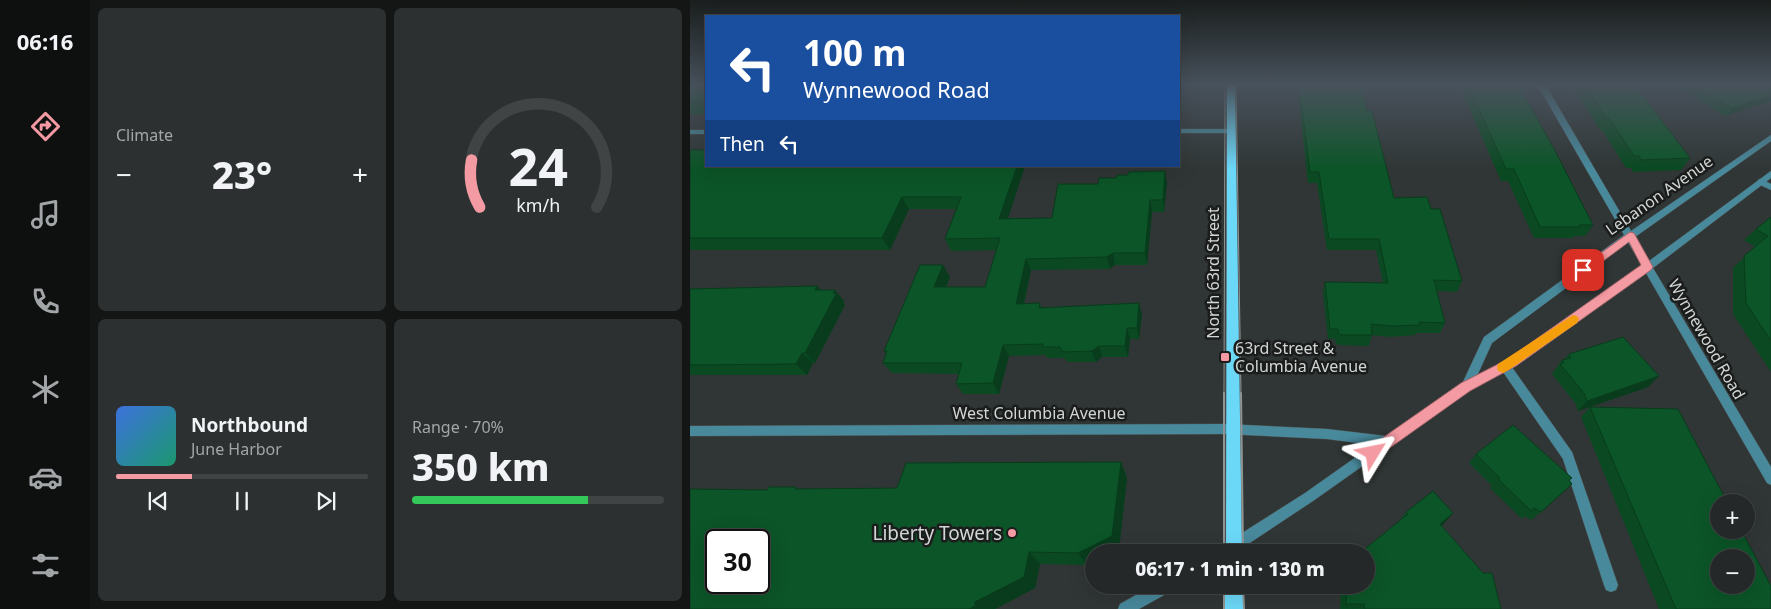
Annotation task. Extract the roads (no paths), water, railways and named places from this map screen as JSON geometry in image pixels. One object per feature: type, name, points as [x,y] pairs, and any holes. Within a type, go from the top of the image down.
[{"type":"main road","name":"North 63rd Street","points":[[1231,112],[1233,429],[1231,544]]},
{"type":"main road","points":[[1234,594],[1234,609]]},
{"type":"street","name":"Wynnewood Road","points":[[1558,112],[1771,479]]},
{"type":"street","points":[[1180,131],[1231,131]]},
{"type":"street","points":[[690,132],[705,132]]},
{"type":"street","name":"Lebanon Avenue","points":[[1466,387],[1488,340],[1630,236],[1771,137]]},
{"type":"street","name":"Lebanon Avenue","points":[[1241,544],[1466,387],[1505,366],[1647,267],[1771,174]]},
{"type":"street","points":[[1761,182],[1771,187]]},
{"type":"street","points":[[1505,366],[1568,456],[1612,585]]},
{"type":"street","name":"West Columbia Avenue","points":[[690,431],[1233,429],[1327,434],[1388,442]]},
{"type":"street","points":[[1125,609],[1152,594]]},
{"type":"tram line","points":[[1224,394],[1225,112]]},
{"type":"tram line","points":[[1236,112],[1241,394]]},
{"type":"tram line","points":[[1241,393],[1243,544]]},
{"type":"tram line","points":[[1224,394],[1224,544]]},
{"type":"tram line","points":[[1224,594],[1224,609]]},
{"type":"tram line","points":[[1243,594],[1244,609]]},
{"type":"place","name":"63rd Street & Columbia Avenue","points":[[1225,357]]},
{"type":"place","name":"Liberty Towers","points":[[1012,533]]}]
